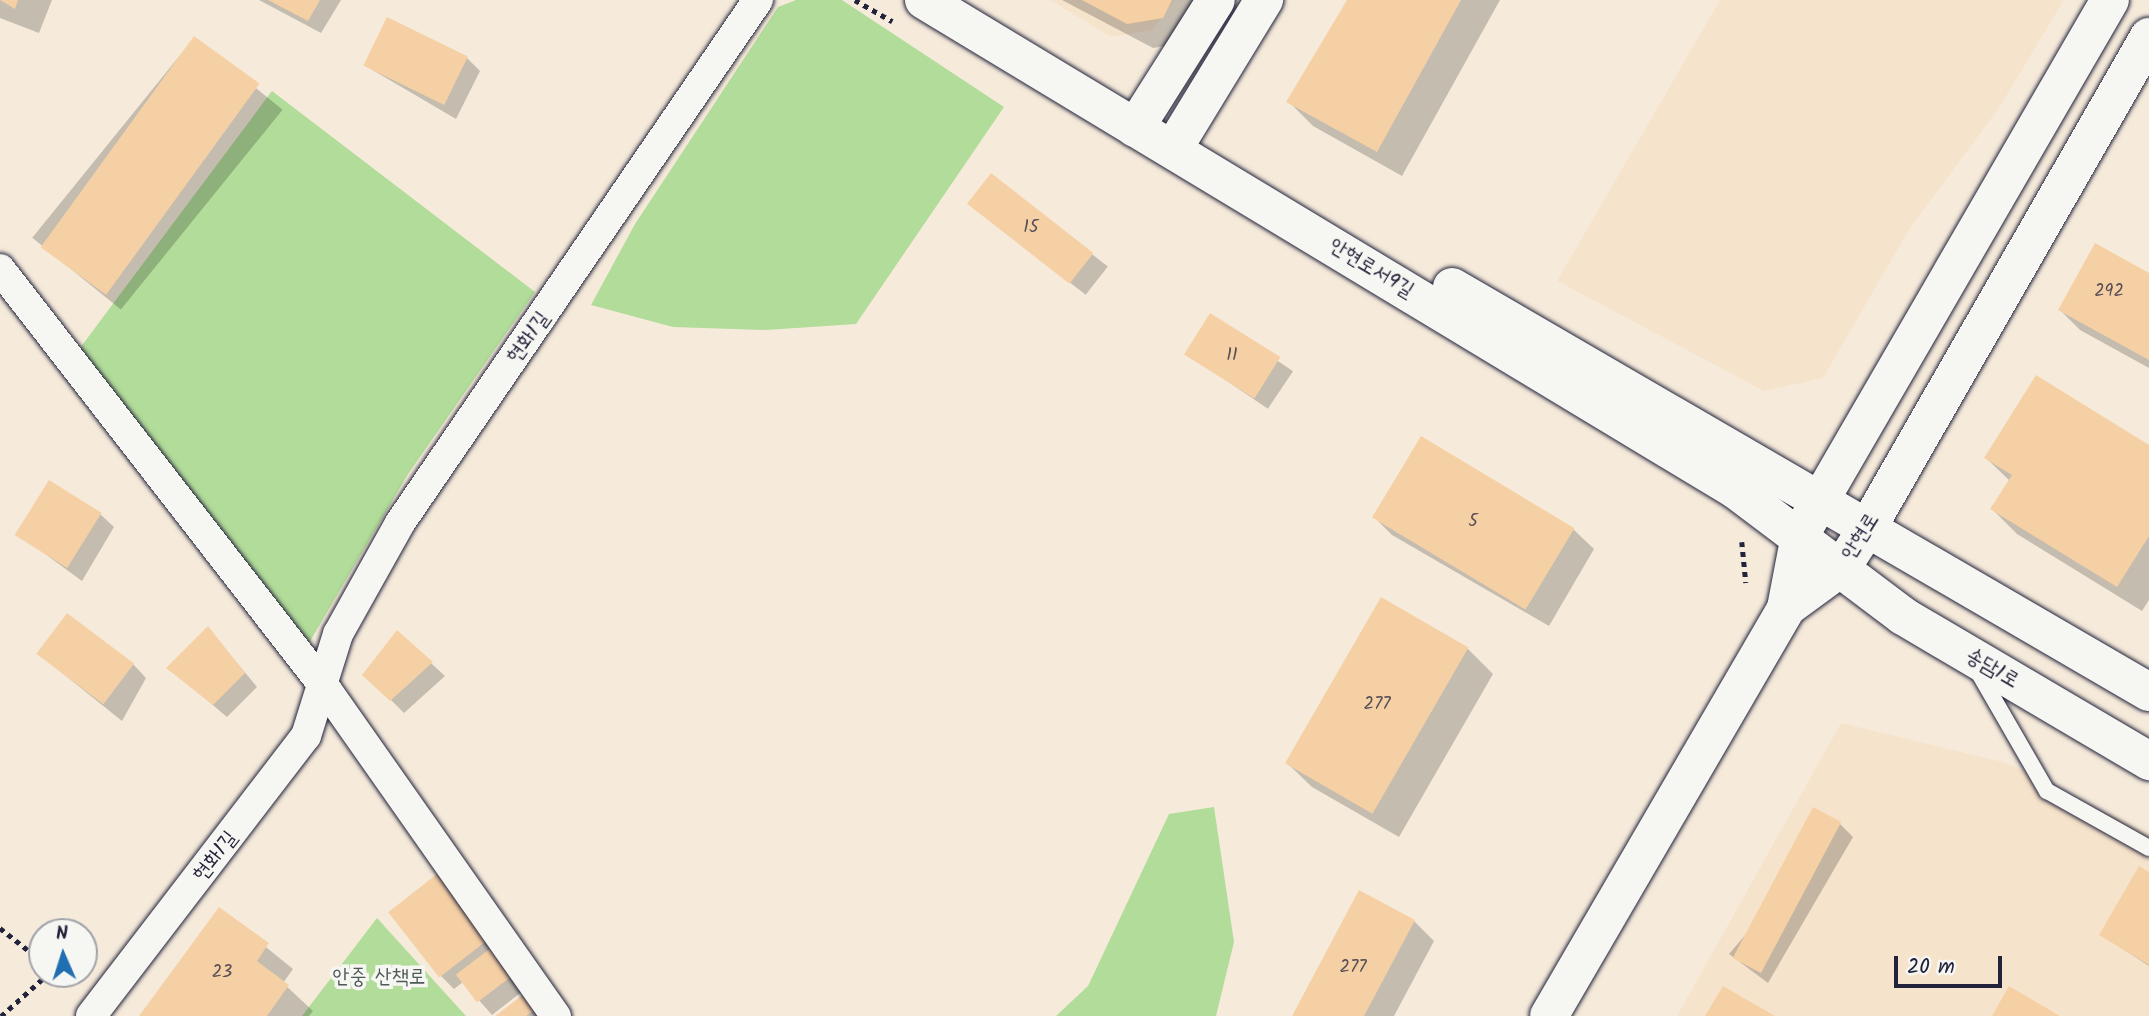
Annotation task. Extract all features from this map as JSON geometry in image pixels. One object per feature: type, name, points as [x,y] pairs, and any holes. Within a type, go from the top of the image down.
[{"type":"main road","points":[[924,0],[1179,139],[1868,527],[2149,692]]},
{"type":"main road","points":[[963,0],[1142,119]]},
{"type":"main road","points":[[1142,119],[1216,0]]},
{"type":"main road","points":[[1179,139],[1264,0]]},
{"type":"main road","points":[[1786,608],[1800,535],[2110,0]]},
{"type":"main road","name":"안현로","points":[[1549,1016],[1786,608],[1842,567],[1868,527],[2149,37]]},
{"type":"main road","name":"안현로서9길","points":[[1179,139],[1736,490],[1800,535]]},
{"type":"main road","points":[[1820,500],[1842,567]]},
{"type":"main road","name":"송담1로","points":[[1800,535],[1903,616],[2149,761]]},
{"type":"street","name":"현화1길","points":[[91,1016],[306,736],[326,689],[338,634],[400,523],[758,0]]},
{"type":"street","points":[[0,269],[326,689],[556,1016]]},
{"type":"lane","points":[[1969,656],[2047,791],[2149,848]]},
{"type":"path","points":[[0,928],[28,950]]},
{"type":"path","points":[[1,1016],[32,988]]},
{"type":"shaded area","points":[[1050,0],[1175,0],[1152,30],[1111,37]]},
{"type":"shaded area","points":[[1720,0],[2064,0],[1999,108],[1910,228],[1823,378],[1764,391],[1557,281]]},
{"type":"shaded area","points":[[1841,723],[2007,763],[2149,834],[2149,1016],[1677,1016]]},
{"type":"green space","points":[[796,0],[842,0],[1004,107],[856,324],[766,330],[673,327],[591,305],[635,224],[778,7]]},
{"type":"green space","points":[[272,91],[535,292],[408,474],[309,643],[77,352]]},
{"type":"green space","points":[[1214,807],[1234,942],[1216,1016],[1056,1016],[1088,986],[1169,814]]},
{"type":"green space","name":"안중 산책로","points":[[377,918],[466,1016],[302,1016]]},
{"type":"building","points":[[0,0],[18,0],[15,9]]},
{"type":"building","points":[[268,0],[320,0],[308,21]]},
{"type":"building","points":[[1082,0],[1172,0],[1163,18],[1127,24]]},
{"type":"building","points":[[1347,0],[1461,0],[1377,152],[1286,102]]},
{"type":"building","points":[[387,17],[468,56],[444,105],[363,66]]},
{"type":"building","points":[[194,36],[260,84],[106,295],[41,247]]},
{"type":"building","points":[[991,173],[1093,253],[1069,284],[967,204]]},
{"type":"building","points":[[2095,243],[2149,273],[2149,360],[2058,310]]},
{"type":"building","points":[[1210,313],[1280,357],[1254,399],[1184,355]]},
{"type":"building","points":[[2036,375],[2149,445],[2149,536],[2117,587],[1990,509],[2012,475],[1984,458]]},
{"type":"building","points":[[1421,436],[1574,528],[1526,610],[1372,517]]},
{"type":"building","points":[[49,480],[102,513],[67,568],[15,535]]},
{"type":"building","points":[[1381,597],[1468,648],[1372,814],[1285,763]]},
{"type":"building","points":[[67,613],[134,664],[103,704],[36,654]]},
{"type":"building","points":[[208,626],[245,673],[213,705],[166,668]]},
{"type":"building","points":[[397,630],[433,662],[390,701],[362,675]]},
{"type":"building","points":[[1813,807],[1841,822],[1761,973],[1733,958]]},
{"type":"building","points":[[2139,866],[2149,872],[2149,965],[2099,935]]},
{"type":"building","points":[[437,874],[488,939],[439,978],[388,912]]},
{"type":"building","points":[[1359,890],[1415,920],[1364,1016],[1292,1016]]},
{"type":"building","points":[[219,907],[269,943],[257,961],[289,985],[267,1016],[139,1016]]},
{"type":"building","points":[[495,945],[516,973],[477,1002],[456,974]]},
{"type":"building","points":[[1723,986],[1775,1016],[1705,1016]]},
{"type":"building","points":[[2009,986],[2060,1016],[1992,1016]]},
{"type":"building","points":[[528,991],[539,1006],[526,1016],[495,1016]]}]
